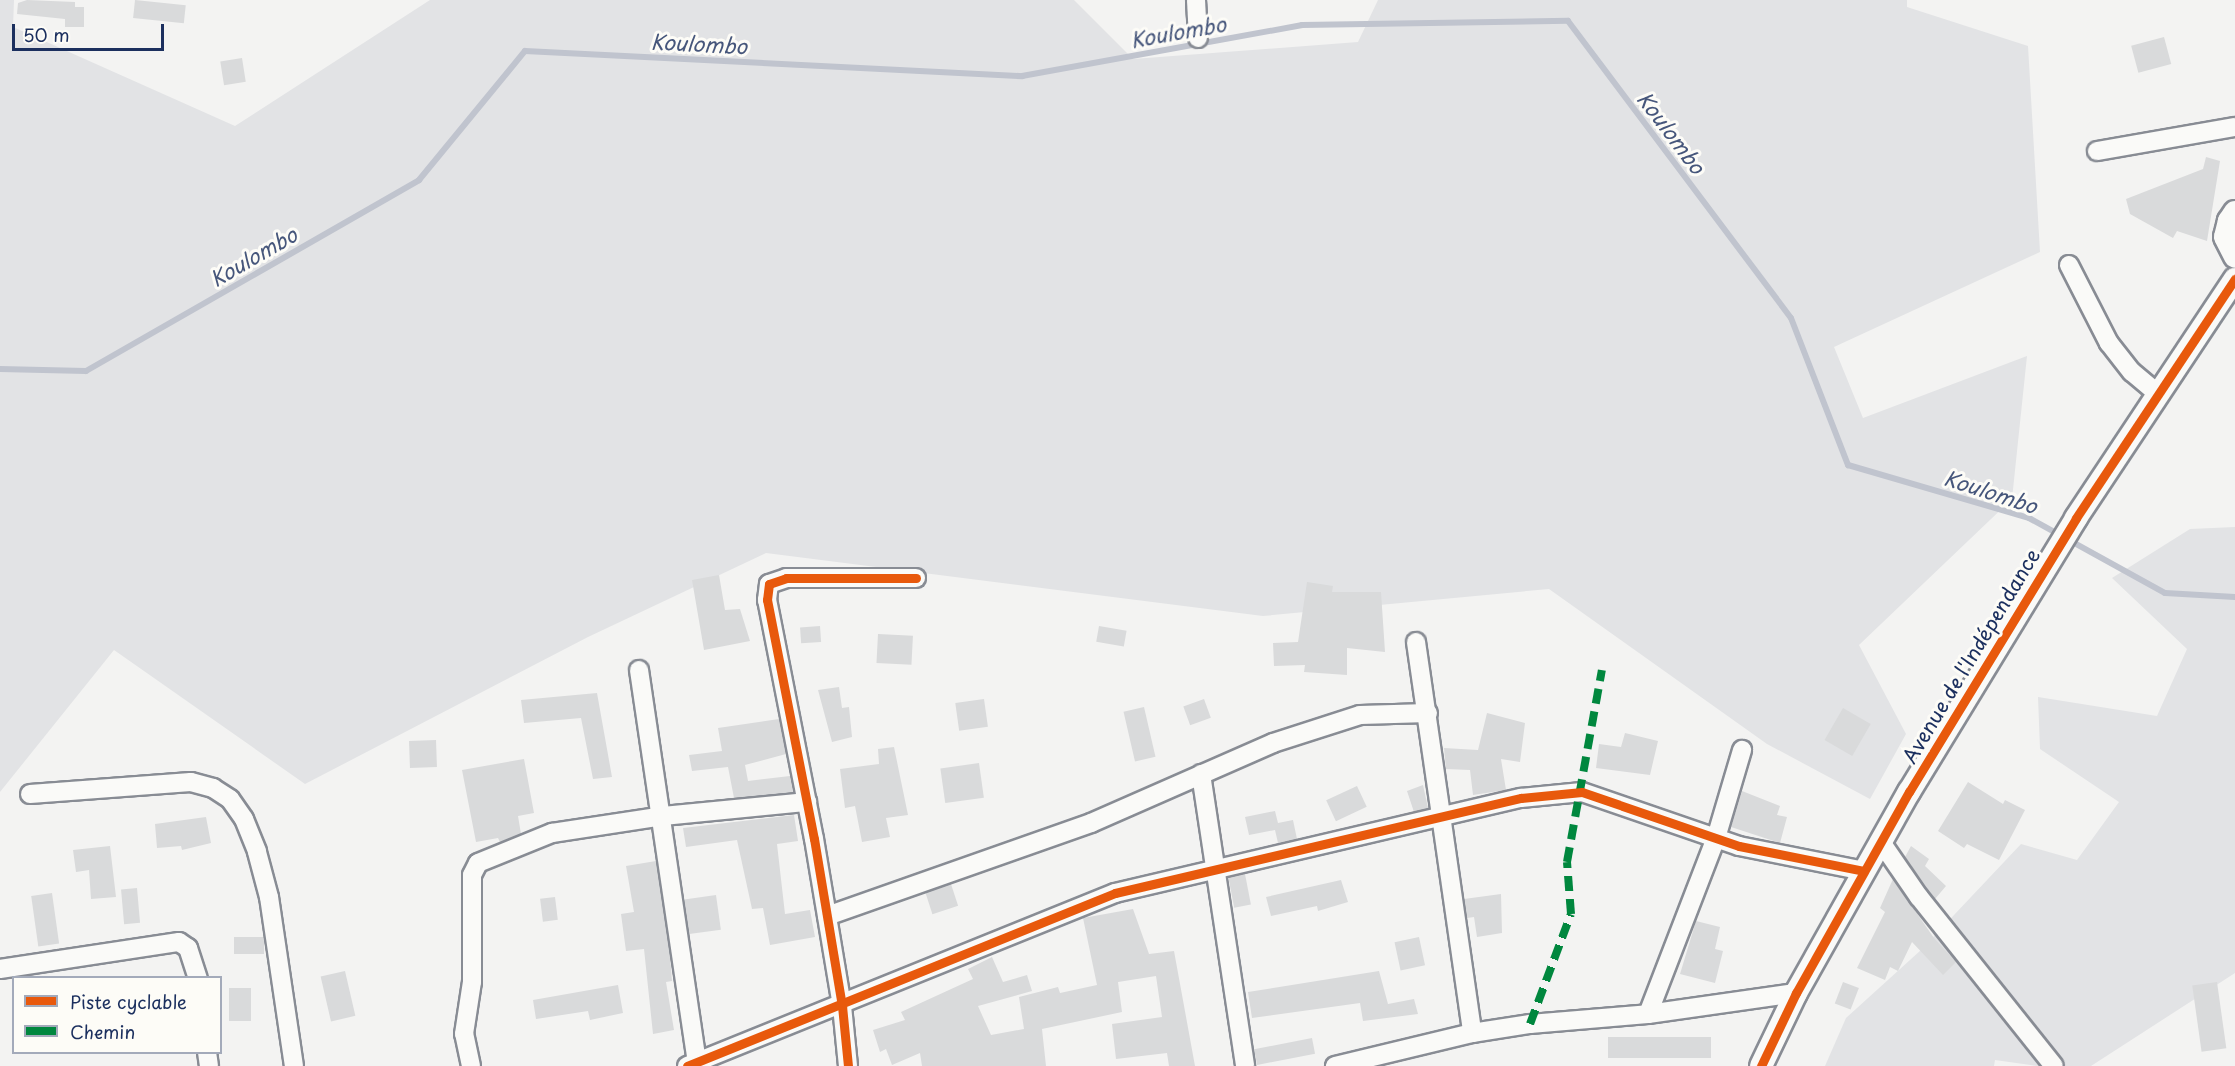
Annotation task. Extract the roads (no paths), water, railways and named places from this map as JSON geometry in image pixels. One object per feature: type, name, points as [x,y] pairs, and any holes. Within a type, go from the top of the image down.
[{"type":"street","points":[[1196,0],[1197,38]]},
{"type":"street","points":[[2097,151],[2235,127]]},
{"type":"street","points":[[2235,212],[2229,221],[2226,237],[2235,257]]},
{"type":"street","points":[[2069,265],[2109,344],[2132,372],[2159,395]]},
{"type":"street","name":"Avenue de l'Indépendance","points":[[1761,1066],[1796,993],[1864,871],[2049,562],[2235,279]]},
{"type":"street","points":[[848,1066],[842,1006],[827,916],[767,600],[769,584],[786,578],[916,578]]},
{"type":"street","points":[[1416,642],[1443,814],[1472,1033]]},
{"type":"street","points":[[639,670],[663,816],[692,1064],[842,1006],[1115,892],[1443,814],[1521,798],[1582,792],[1716,838],[1864,871]]},
{"type":"street","points":[[827,916],[1091,823],[1274,743],[1360,715],[1428,712]]},
{"type":"street","points":[[1648,1014],[1716,838],[1742,750]]},
{"type":"street","points":[[1201,774],[1213,869],[1245,1066]]},
{"type":"street","points":[[30,794],[191,782],[213,788],[230,799],[244,819],[257,852],[269,897],[294,1066]]},
{"type":"street","points":[[471,1066],[464,1034],[472,982],[473,868],[523,842],[552,833],[663,816],[807,802]]},
{"type":"street","points":[[1881,842],[1919,897],[2054,1066]]},
{"type":"street","points":[[0,969],[179,942],[188,948],[197,976]]},
{"type":"street","points":[[1335,1066],[1472,1033],[1530,1023],[1648,1014],[1796,993]]},
{"type":"waterway","name":"Koulombo","points":[[0,369],[86,371],[419,180],[525,51],[1022,76],[1302,25],[1568,21],[1791,318],[1848,465],[2029,518],[2165,593],[2235,597]]}]
